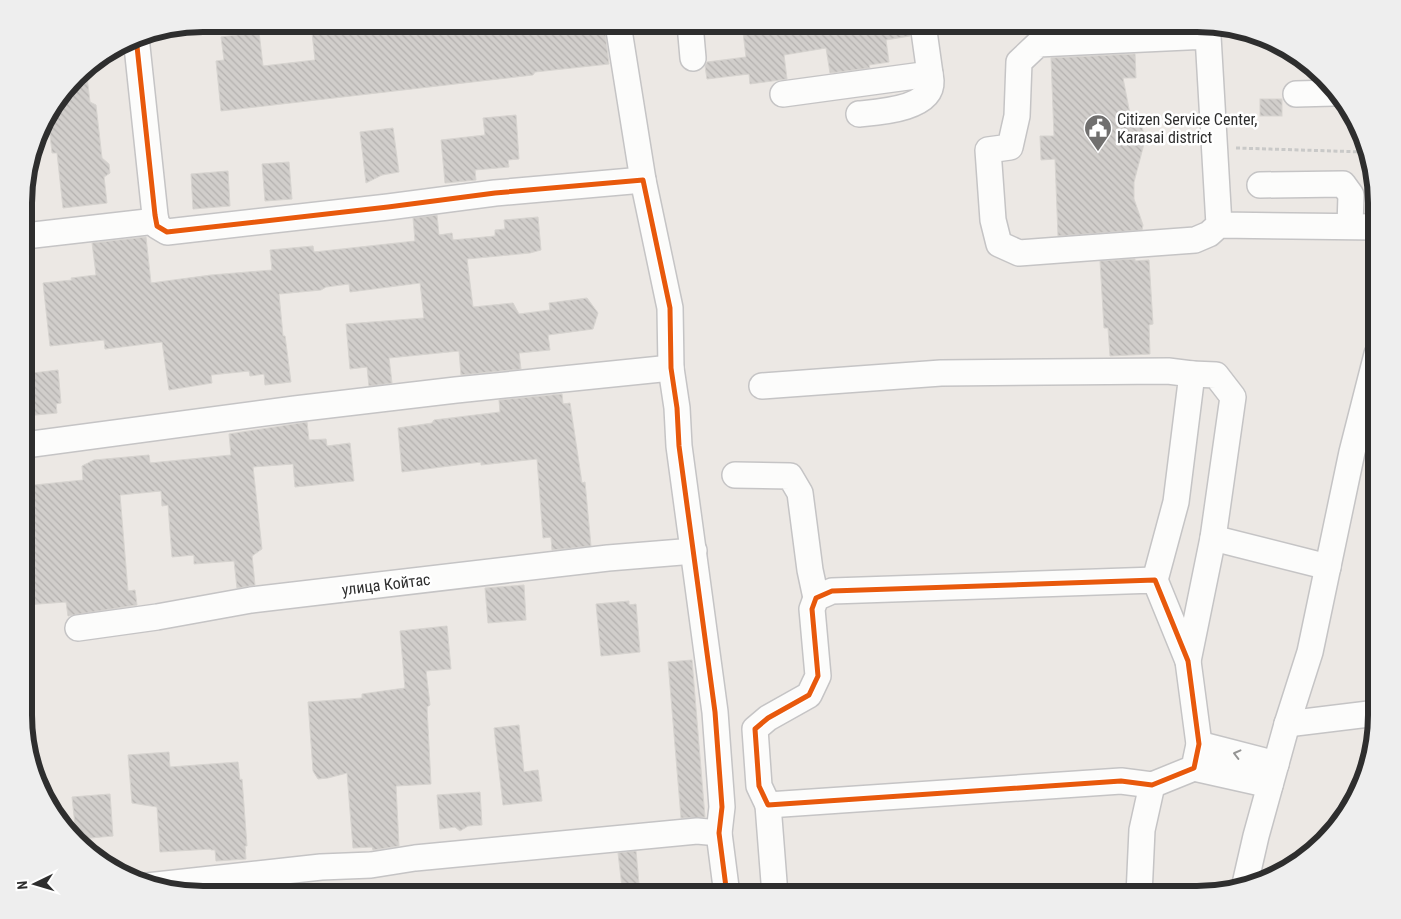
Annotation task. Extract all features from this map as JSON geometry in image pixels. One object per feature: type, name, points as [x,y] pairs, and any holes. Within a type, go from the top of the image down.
[{"type":"street","points":[[859,114],[879,112],[916,103],[932,88],[924,32]]},
{"type":"street","points":[[619,33],[643,180],[670,308],[671,368],[678,408],[679,446],[715,712],[722,806],[719,833],[726,886]]},
{"type":"street","points":[[691,33],[693,58]]},
{"type":"street","points":[[1219,225],[1208,36],[1038,44],[1019,62],[1017,116],[1010,147],[988,150],[992,220],[999,244],[1019,253],[1195,240],[1209,234],[1219,225],[1368,227]]},
{"type":"street","points":[[137,46],[156,221],[157,226],[167,232],[495,193],[643,180]]},
{"type":"street","points":[[783,94],[930,74]]},
{"type":"street","points":[[1296,94],[1328,93]]},
{"type":"street","points":[[1260,185],[1343,184],[1351,195],[1350,226]]},
{"type":"street","points":[[32,235],[156,221]]},
{"type":"street","points":[[32,445],[295,409],[671,368]]},
{"type":"street","points":[[762,386],[941,373],[1168,371],[1216,375],[1233,397],[1213,538],[1188,660]]},
{"type":"street","points":[[1192,374],[1176,502],[1155,580],[1188,660],[1198,744],[1194,768]]},
{"type":"street","points":[[1246,879],[1287,724],[1310,652],[1352,452],[1368,389]]},
{"type":"street","points":[[735,475],[790,476],[800,493],[810,570],[816,598],[812,609],[818,676],[809,695],[768,718],[755,729],[759,786],[768,805],[775,886]]},
{"type":"street","points":[[1213,538],[1328,567]]},
{"type":"street","name":"улица Койтас","points":[[78,628],[157,617],[261,598],[608,558],[694,551]]},
{"type":"street","points":[[816,598],[832,591],[1155,580]]},
{"type":"street","points":[[1287,724],[1368,714]]},
{"type":"street","points":[[1198,744],[1273,774]]},
{"type":"street","points":[[768,805],[1121,781],[1152,785],[1194,768],[1273,774]]},
{"type":"street","points":[[1139,886],[1142,830],[1152,785]]},
{"type":"street","points":[[172,883],[321,867],[371,865],[415,858],[687,832],[719,833]]},
{"type":"path","points":[[1216,148],[1360,152]]},
{"type":"building","points":[[743,32],[910,32],[910,36],[886,40],[889,62],[869,65],[870,68],[830,73],[826,48],[784,55],[787,79],[750,84],[749,74],[707,79],[705,66],[707,62],[746,57]]},
{"type":"building","points":[[259,33],[263,66],[315,60],[312,33],[605,33],[609,64],[535,72],[533,75],[221,111],[216,61],[224,60],[221,37]]},
{"type":"building","points":[[1135,54],[1136,78],[1123,78],[1130,114],[1139,112],[1145,140],[1134,182],[1134,199],[1143,225],[1142,230],[1058,236],[1055,159],[1041,160],[1040,136],[1054,136],[1051,58]]},
{"type":"building","points":[[87,79],[90,102],[96,105],[102,158],[109,164],[110,173],[104,177],[107,203],[63,208],[57,153],[52,153],[50,128],[61,108]]},
{"type":"building","points":[[1260,99],[1282,99],[1282,116],[1260,116]]},
{"type":"building","points":[[516,115],[519,159],[508,160],[509,167],[475,170],[476,180],[445,183],[441,140],[485,135],[483,118]]},
{"type":"building","points":[[393,128],[399,172],[382,175],[366,183],[360,132]]},
{"type":"building","points":[[289,162],[292,199],[265,201],[262,164]]},
{"type":"building","points":[[228,171],[230,206],[193,209],[191,174]]},
{"type":"building","points":[[437,215],[439,235],[452,233],[453,240],[495,236],[495,230],[505,229],[504,220],[538,217],[541,250],[530,253],[467,259],[473,307],[513,303],[519,314],[550,310],[549,303],[587,298],[598,313],[593,329],[548,335],[550,350],[519,353],[521,369],[461,375],[459,351],[389,358],[392,383],[369,386],[367,367],[350,369],[346,324],[424,318],[420,283],[350,292],[349,284],[326,287],[321,290],[279,294],[283,336],[285,336],[291,382],[265,385],[264,374],[250,376],[249,371],[211,375],[212,383],[169,390],[162,342],[105,349],[104,340],[50,346],[43,283],[96,275],[92,243],[146,237],[151,283],[211,275],[272,270],[270,250],[313,246],[314,252],[415,241],[413,218]]},
{"type":"building","points":[[1135,259],[1135,261],[1149,260],[1153,324],[1149,325],[1150,354],[1110,356],[1108,328],[1104,328],[1100,261]]},
{"type":"building","points":[[58,370],[61,403],[56,404],[57,413],[32,415],[32,373]]},
{"type":"building","points":[[562,394],[563,404],[570,403],[582,483],[585,482],[591,546],[552,550],[551,537],[543,538],[537,459],[481,465],[481,462],[402,472],[398,428],[432,423],[434,420],[500,412],[499,400]]},
{"type":"building","points":[[307,422],[309,440],[326,439],[327,446],[350,443],[354,481],[295,487],[293,464],[253,467],[262,549],[252,556],[255,585],[237,588],[234,561],[194,564],[194,555],[172,557],[168,505],[162,506],[161,491],[120,495],[128,591],[135,590],[137,605],[68,616],[66,602],[32,604],[32,485],[83,480],[82,466],[94,460],[149,455],[150,463],[231,455],[229,434]]},
{"type":"building","points":[[524,585],[526,620],[488,623],[485,588]]},
{"type":"building","points":[[629,601],[629,605],[636,604],[640,652],[601,656],[596,604]]},
{"type":"building","points":[[447,626],[451,669],[426,671],[430,705],[427,707],[431,784],[396,786],[399,846],[373,850],[372,847],[353,848],[347,773],[318,779],[313,771],[308,702],[362,698],[362,694],[405,688],[400,631]]},
{"type":"building","points":[[692,660],[705,817],[681,818],[668,662]]},
{"type":"building","points":[[519,725],[524,772],[538,770],[542,801],[503,805],[494,728]]},
{"type":"building","points":[[169,752],[170,767],[238,762],[240,780],[242,779],[247,846],[245,846],[246,859],[216,861],[215,850],[211,849],[160,852],[157,807],[132,803],[128,755]]},
{"type":"building","points":[[480,792],[482,825],[468,826],[460,831],[455,827],[440,829],[437,795]]},
{"type":"building","points":[[110,794],[113,836],[85,838],[75,828],[72,797]]},
{"type":"building","points":[[636,851],[639,886],[622,886],[618,853]]},
{"type":"cycle path","points":[[137,46],[155,215],[157,226],[167,232],[495,193],[643,180],[670,308],[671,368],[677,408],[679,446],[715,712],[722,807],[719,833],[726,886]]},
{"type":"cycle path","points":[[1155,580],[1188,661],[1199,744],[1194,768],[1152,785],[1121,781],[768,805],[759,786],[755,729],[768,718],[809,695],[818,676],[812,609],[816,598],[832,591],[1155,580]]},
{"type":"place","name":"Citizen Service Center, Karasai district","points":[[1098,152]]}]
